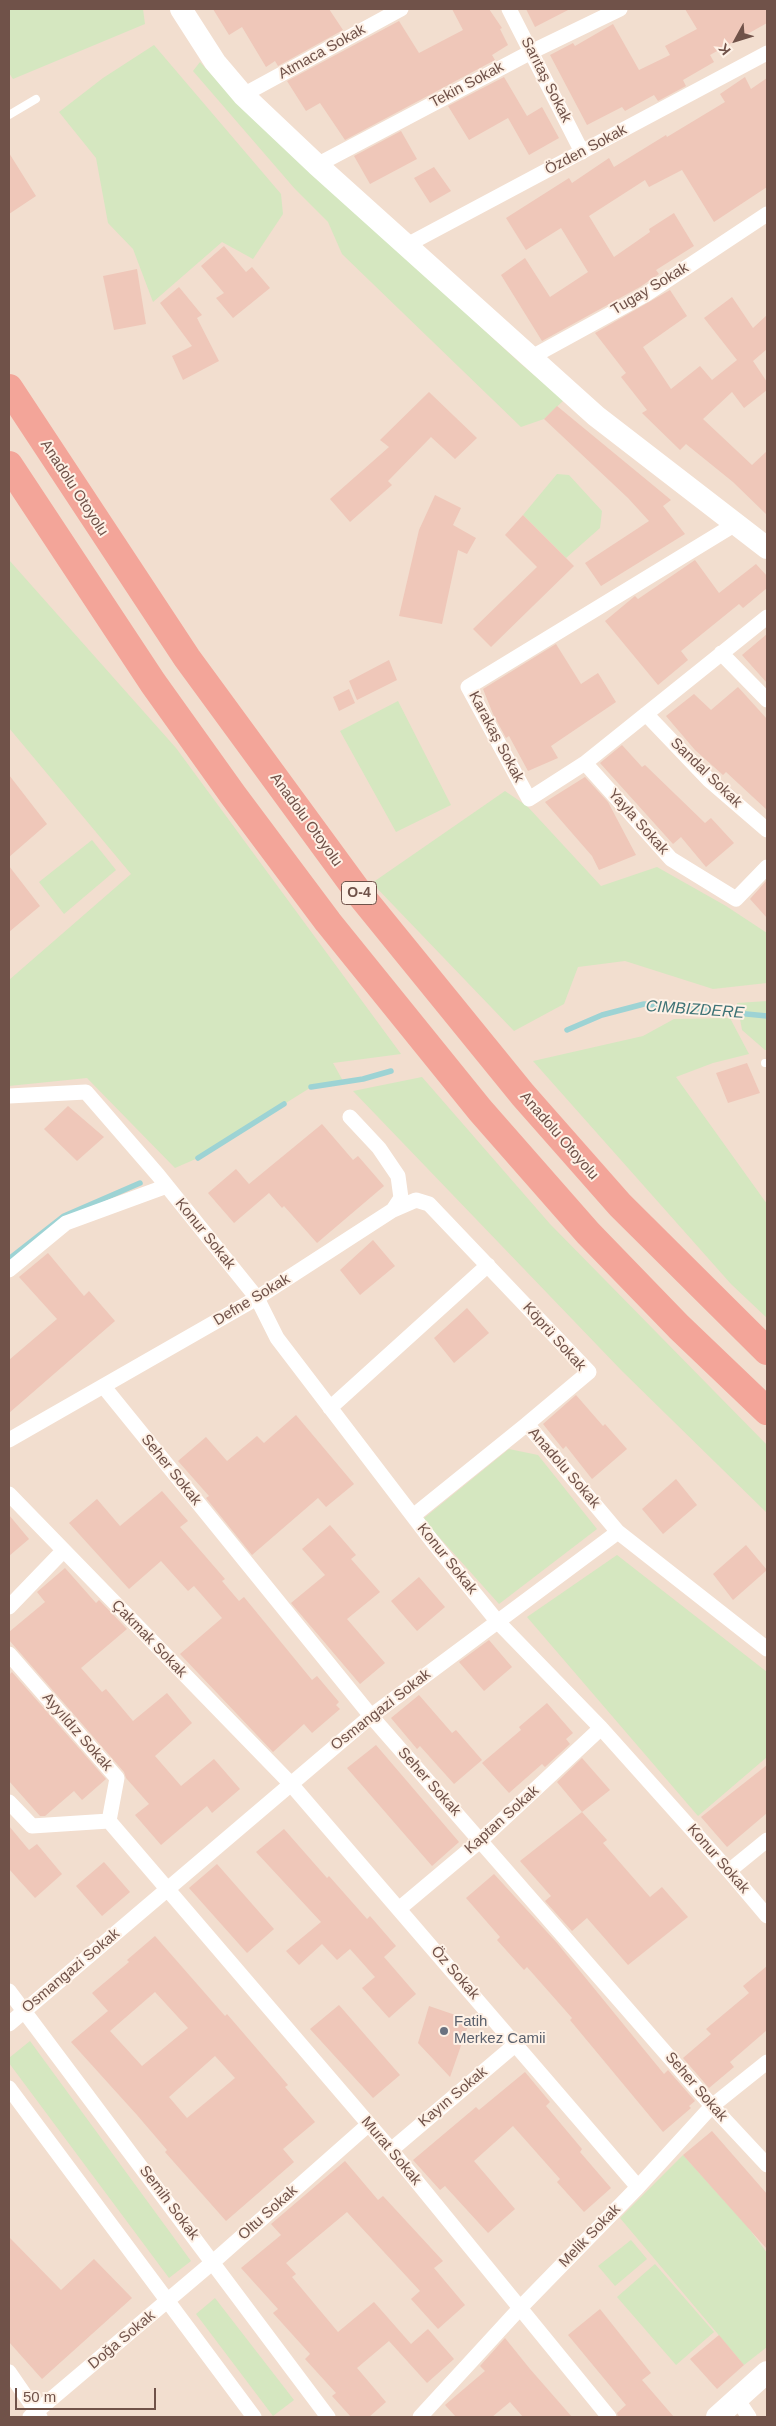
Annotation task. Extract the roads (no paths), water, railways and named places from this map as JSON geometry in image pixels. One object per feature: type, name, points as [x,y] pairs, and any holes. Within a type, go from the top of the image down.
[{"type":"highway","name":"Anadolu Otoyolu","points":[[9,388],[187,658],[362,897],[523,1094],[620,1205],[767,1351]]},
{"type":"highway","name":"O-4","points":[[9,465],[153,683],[228,788],[371,975],[480,1110],[588,1233],[679,1327],[767,1412]]},
{"type":"street","name":"Atmaca Sokak","points":[[244,95],[401,9]]},
{"type":"street","name":"Sarıtaş Sokak","points":[[509,9],[582,152]]},
{"type":"street","name":"Tekin Sokak","points":[[317,165],[531,52],[620,9]]},
{"type":"street","points":[[180,15],[215,62],[244,95],[405,246],[596,416],[767,548]]},
{"type":"street","name":"Özden Sokak","points":[[405,246],[767,53]]},
{"type":"street","name":"Tugay Sokak","points":[[530,358],[645,295],[767,214]]},
{"type":"street","name":"Karakaş Sokak","points":[[737,523],[468,687],[529,799],[584,763],[767,617]]},
{"type":"street","points":[[722,653],[767,700]]},
{"type":"street","name":"Sandal Sokak","points":[[646,714],[710,780],[767,830]]},
{"type":"street","name":"Yayla Sokak","points":[[584,763],[671,859],[736,899],[767,867]]},
{"type":"street","name":"Konur Sokak","points":[[9,1096],[86,1092],[162,1180],[257,1298],[277,1338],[413,1516],[497,1621],[601,1728],[730,1871],[767,1916]]},
{"type":"street","points":[[350,1117],[379,1148],[398,1176],[401,1198],[393,1210]]},
{"type":"street","points":[[9,1270],[66,1223],[162,1180]]},
{"type":"street","name":"Köprü Sokak","points":[[393,1210],[416,1200],[428,1204],[589,1372],[527,1424]]},
{"type":"street","name":"Defne Sokak","points":[[9,1440],[257,1298],[393,1210]]},
{"type":"street","points":[[330,1408],[488,1265]]},
{"type":"street","name":"Seher Sokak","points":[[104,1387],[371,1716],[712,2106],[767,2165]]},
{"type":"street","name":"Anadolu Sokak","points":[[413,1516],[527,1424],[618,1532]]},
{"type":"street","name":"Çakmak Sokak","points":[[9,1494],[290,1783]]},
{"type":"street","points":[[618,1532],[767,1649]]},
{"type":"street","name":"Osmangazi Sokak","points":[[9,2024],[371,1716],[618,1532]]},
{"type":"street","points":[[9,1607],[63,1551]]},
{"type":"street","name":"Ayyıldız Sokak","points":[[9,1654],[117,1778],[109,1821]]},
{"type":"street","name":"Kaptan Sokak","points":[[400,1908],[481,1840],[601,1728]]},
{"type":"street","name":"Öz Sokak","points":[[290,1783],[400,1908],[638,2187]]},
{"type":"street","points":[[9,1802],[32,1826],[109,1821]]},
{"type":"street","name":"Murat Sokak","points":[[109,1821],[391,2150],[610,2417]]},
{"type":"street","points":[[730,1871],[767,1840]]},
{"type":"street","name":"Semih Sokak","points":[[9,1991],[213,2262],[325,2416]]},
{"type":"street","name":"Kayın Sokak","points":[[391,2150],[516,2044]]},
{"type":"street","name":"Melik Sokak","points":[[420,2417],[521,2307],[638,2187],[712,2106],[767,2062]]},
{"type":"street","points":[[9,2088],[254,2417]]},
{"type":"street","name":"Oltu Sokak","points":[[167,2302],[369,2124]]},
{"type":"street","name":"Doğa Sokak","points":[[36,2415],[167,2302]]},
{"type":"street","points":[[9,2372],[36,2415]]},
{"type":"street","points":[[717,2417],[743,2408],[767,2372]]},
{"type":"lane","points":[[9,115],[36,99]]},
{"type":"waterway","name":"CIMBIZDERE","points":[[567,1030],[602,1015],[644,1004],[767,1016]]},
{"type":"waterway","name":"CIMBIZDERE","points":[[311,1087],[363,1079],[391,1071]]},
{"type":"waterway","name":"CIMBIZDERE","points":[[198,1158],[284,1104]]},
{"type":"waterway","name":"CIMBIZDERE","points":[[9,1259],[64,1216],[140,1183]]},
{"type":"place","name":"Fatih Merkez Camii","points":[[444,2031]]}]
